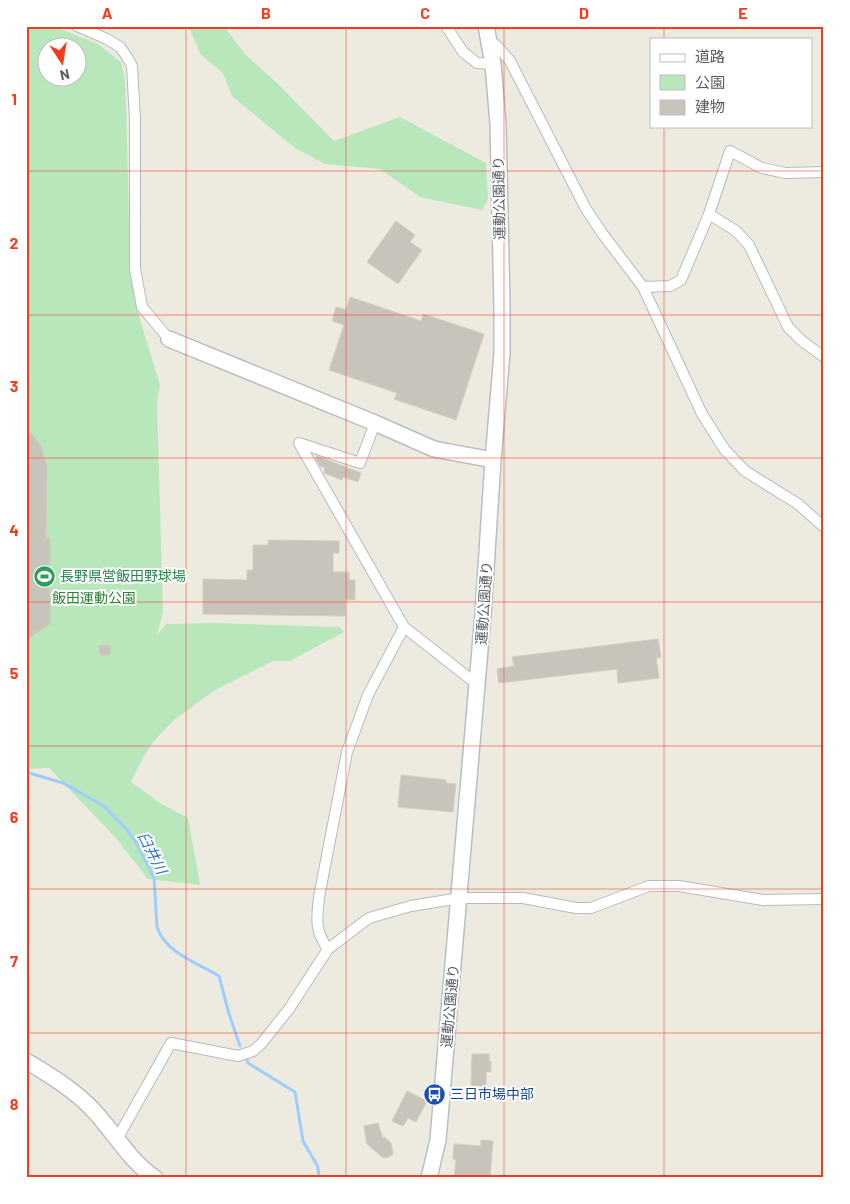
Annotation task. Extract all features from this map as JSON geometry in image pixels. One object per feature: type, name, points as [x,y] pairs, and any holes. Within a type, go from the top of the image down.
[{"type":"street","points":[[77,26],[120,47],[132,66],[135,119],[135,269],[142,307],[169,339],[434,449],[493,460]]},
{"type":"street","points":[[446,26],[463,52],[477,62],[493,64]]},
{"type":"street","points":[[487,33],[510,61],[586,209],[642,288],[702,414],[725,450],[746,471],[798,504],[824,527]]},
{"type":"street","name":"運動公園通り","points":[[430,1178],[438,1140],[460,898],[478,685],[502,353],[498,124],[493,64],[487,33]]},
{"type":"street","points":[[642,288],[670,286],[680,280],[709,214],[730,151],[762,168],[785,173],[824,172]]},
{"type":"street","points":[[709,214],[736,231],[749,245],[788,327],[824,357]]},
{"type":"street","points":[[375,423],[360,463],[299,443],[404,627],[478,685]]},
{"type":"street","points":[[328,948],[320,938],[316,920],[347,752],[368,695],[404,627]]},
{"type":"street","points":[[117,1140],[171,1044],[238,1056],[253,1051],[262,1044],[289,1009],[328,948],[369,918],[411,906],[460,898],[523,898],[576,908],[591,908],[648,886],[679,886],[763,900],[824,899]]},
{"type":"street","points":[[26,1061],[50,1075],[82,1100],[142,1169],[155,1178]]},
{"type":"green space","name":"飯田運動公園","points":[[26,26],[53,26],[83,38],[38,38],[38,88],[88,88],[88,40],[98,44],[121,62],[125,79],[129,222],[135,303],[160,385],[157,403],[163,612],[157,635],[166,624],[213,623],[340,627],[344,632],[290,661],[273,661],[215,690],[174,720],[153,742],[144,756],[131,782],[160,803],[188,818],[200,885],[148,879],[115,837],[49,768],[26,769]]},
{"type":"green space","points":[[181,26],[224,26],[246,55],[278,84],[334,141],[400,117],[486,163],[488,199],[482,210],[420,197],[380,169],[325,164],[295,148],[232,96],[223,73],[201,55],[190,30]]},
{"type":"building","points":[[396,221],[415,235],[410,242],[422,250],[398,284],[367,262]]},
{"type":"building","points":[[350,297],[421,321],[423,314],[484,334],[456,420],[394,399],[397,393],[329,370],[344,325],[332,321],[336,307],[346,310]]},
{"type":"building","points":[[26,430],[34,436],[42,448],[47,465],[46,538],[50,538],[50,624],[26,640]]},
{"type":"building","points":[[317,456],[361,473],[358,482],[343,477],[342,480],[324,473],[325,468],[320,466],[316,459]]},
{"type":"building","points":[[268,540],[339,541],[339,553],[333,553],[333,572],[349,572],[349,580],[355,580],[355,600],[345,600],[345,616],[203,614],[203,579],[247,580],[247,570],[253,570],[253,545],[268,545]]},
{"type":"building","points":[[658,639],[661,657],[656,658],[659,678],[618,683],[617,669],[499,683],[497,669],[514,666],[512,657]]},
{"type":"building","points":[[99,645],[110,645],[110,655],[100,655]]},
{"type":"building","points":[[401,775],[446,780],[446,783],[456,784],[453,812],[398,807]]},
{"type":"building","points":[[472,1054],[489,1054],[491,1072],[486,1072],[486,1086],[471,1086]]},
{"type":"building","points":[[407,1091],[427,1101],[416,1122],[408,1118],[403,1126],[392,1121]]},
{"type":"building","points":[[378,1123],[383,1139],[384,1137],[391,1143],[393,1154],[387,1158],[382,1157],[367,1144],[364,1126]]},
{"type":"building","points":[[481,1140],[493,1141],[490,1178],[454,1178],[456,1160],[453,1159],[454,1144],[481,1146]]},
{"type":"waterway","name":"臼井川","points":[[26,772],[63,783],[104,806],[127,830],[154,877],[157,927],[161,936],[175,951],[219,976],[240,1046]]},
{"type":"waterway","points":[[247,1060],[248,1063],[295,1092],[303,1141],[318,1167],[319,1178]]},
{"type":"place","name":"長野県営飯田野球場","points":[[44,576]]},
{"type":"place","name":"三日市場中部","points":[[434,1094]]}]
